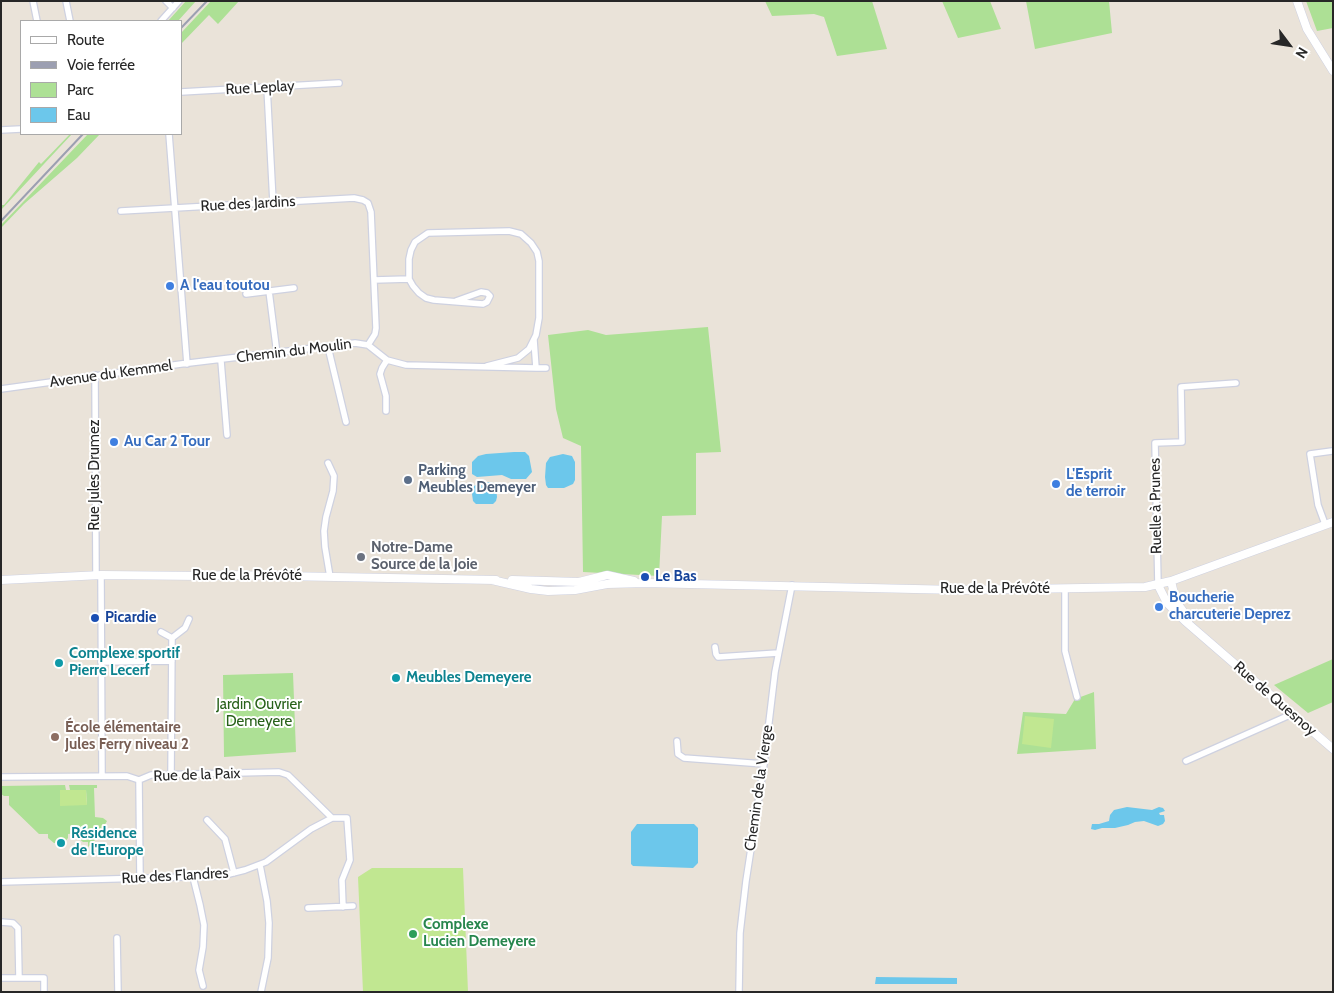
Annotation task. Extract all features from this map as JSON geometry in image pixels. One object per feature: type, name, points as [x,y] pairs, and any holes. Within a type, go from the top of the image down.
[{"type":"street","points":[[33,1],[37,20]]},
{"type":"street","points":[[66,1],[70,20]]},
{"type":"street","points":[[166,1],[173,8]]},
{"type":"street","points":[[162,20],[179,1]]},
{"type":"street","points":[[1297,1],[1314,42],[1333,71]]},
{"type":"street","name":"Rue Leplay","points":[[182,92],[339,83]]},
{"type":"street","points":[[267,87],[273,202]]},
{"type":"street","points":[[1,130],[20,129]]},
{"type":"street","points":[[169,135],[187,364]]},
{"type":"street","name":"Rue des Jardins","points":[[121,211],[354,198],[365,201],[370,209]]},
{"type":"street","name":"Chemin du Moulin","points":[[368,345],[376,328],[370,209]]},
{"type":"street","points":[[456,301],[481,292],[487,293],[490,296],[485,304],[426,298],[416,290],[409,279],[409,259],[415,242],[428,233],[503,231],[521,234],[532,242],[538,256],[539,318],[534,340],[529,349],[518,358],[487,366]]},
{"type":"street","points":[[374,280],[409,279]]},
{"type":"street","points":[[246,294],[294,288]]},
{"type":"street","points":[[269,291],[277,354]]},
{"type":"street","points":[[534,340],[536,368]]},
{"type":"street","name":"Chemin du Moulin","points":[[221,360],[360,343],[368,345],[386,360]]},
{"type":"street","points":[[328,347],[346,422]]},
{"type":"street","points":[[221,360],[227,435]]},
{"type":"street","name":"Avenue du Kemmel","points":[[1,389],[221,360]]},
{"type":"street","points":[[386,411],[386,396],[380,374],[386,360],[406,365],[546,368]]},
{"type":"street","name":"Rue Jules Drumez","points":[[96,375],[102,776]]},
{"type":"street","name":"Ruelle à Prunes","points":[[1158,585],[1155,443],[1182,442],[1181,387],[1236,383]]},
{"type":"street","points":[[1329,523],[1318,505],[1310,454],[1332,451]]},
{"type":"street","points":[[328,463],[334,476],[333,491],[324,531],[330,576]]},
{"type":"street","name":"Rue de la Prévôté","points":[[1,580],[99,575],[203,576],[228,574],[581,582],[607,575],[646,583],[792,585],[813,588],[920,590],[1065,589],[1158,585],[1329,523]]},
{"type":"street","name":"Rue de Quesnoy","points":[[1171,581],[1179,607],[1218,648]]},
{"type":"street","name":"Chemin de la Vierge","points":[[739,992],[741,923],[749,857],[764,764],[778,653],[792,585]]},
{"type":"street","name":"Rue de Quesnoy","points":[[1158,585],[1172,608],[1333,750]]},
{"type":"street","points":[[1065,589],[1065,651],[1077,697]]},
{"type":"street","points":[[172,638],[182,630],[189,618]]},
{"type":"street","points":[[161,632],[172,638]]},
{"type":"street","points":[[171,775],[173,730],[172,638]]},
{"type":"street","points":[[715,647],[718,657],[778,653]]},
{"type":"street","points":[[101,662],[172,661]]},
{"type":"street","points":[[1186,762],[1292,714]]},
{"type":"street","points":[[676,741],[678,754],[684,758],[764,764]]},
{"type":"street","name":"Rue de la Paix","points":[[1,778],[130,776],[139,780],[151,775],[279,772],[286,774],[332,818]]},
{"type":"street","points":[[139,780],[140,878]]},
{"type":"street","points":[[332,818],[347,818],[350,860],[342,880],[344,907]]},
{"type":"street","name":"Rue des Flandres","points":[[1,882],[192,877],[234,873],[260,865],[276,856],[311,829],[332,818]]},
{"type":"street","points":[[207,820],[225,839],[234,873]]},
{"type":"street","points":[[260,865],[268,901],[269,923],[268,958],[261,992]]},
{"type":"street","points":[[192,877],[203,923],[199,970],[203,986]]},
{"type":"street","points":[[308,908],[352,906]]},
{"type":"street","points":[[1,922],[13,922],[18,928],[19,978]]},
{"type":"street","points":[[117,938],[118,992]]},
{"type":"street","points":[[1,978],[44,978],[44,992]]},
{"type":"green space","points":[[186,1],[196,1],[179,20],[169,20]]},
{"type":"green space","points":[[211,1],[239,1],[218,24],[209,15],[182,43],[182,32]]},
{"type":"green space","points":[[765,1],[872,1],[887,49],[837,56],[824,17],[814,14],[772,16]]},
{"type":"green space","points":[[942,1],[990,1],[1001,29],[958,38]]},
{"type":"green space","points":[[1026,1],[1109,1],[1112,33],[1035,49]]},
{"type":"green space","points":[[1306,1],[1333,1],[1333,28],[1317,31]]},
{"type":"green space","points":[[71,135],[1,210],[1,205],[4,205],[39,162],[41,164]]},
{"type":"green space","points":[[87,135],[99,135],[77,158],[24,204],[1,228],[1,225]]},
{"type":"green space","points":[[708,327],[721,452],[696,453],[696,515],[662,516],[659,576],[583,572],[581,446],[563,438],[556,409],[548,335],[588,330],[606,335]]},
{"type":"green space","points":[[1333,659],[1333,702],[1308,713],[1274,685]]},
{"type":"green space","name":"Jardin Ouvrier Demeyere","points":[[293,673],[296,752],[224,757],[223,675]]},
{"type":"green space","points":[[1094,692],[1096,749],[1017,754],[1023,712],[1066,714],[1075,699]]},
{"type":"green space","points":[[1025,716],[1054,719],[1051,748],[1022,744]]},
{"type":"green space","points":[[65,785],[66,790],[60,791],[60,805],[87,805],[86,790],[70,790],[69,785],[97,785],[97,788],[94,788],[95,817],[103,818],[107,821],[98,837],[88,847],[88,842],[83,842],[78,838],[78,833],[68,834],[68,838],[64,843],[54,843],[48,838],[48,834],[39,834],[9,805],[9,796],[1,794],[1,786]]},
{"type":"green space","points":[[60,790],[86,790],[87,805],[60,806]]},
{"type":"green space","name":"Complexe Lucien Demeyere","points":[[372,868],[463,868],[468,992],[363,992],[358,877]]},
{"type":"water","points":[[525,452],[529,456],[532,472],[526,479],[511,479],[502,475],[477,477],[472,474],[472,462],[478,456]]},
{"type":"water","points":[[563,454],[572,456],[575,462],[575,480],[573,484],[564,488],[548,488],[545,477],[546,463],[550,457]]},
{"type":"water","points":[[479,483],[494,483],[496,487],[496,501],[493,504],[476,504],[473,501],[472,494],[474,486]]},
{"type":"water","points":[[1127,807],[1152,810],[1159,807],[1163,808],[1165,811],[1159,813],[1164,815],[1165,821],[1158,826],[1144,821],[1115,828],[1091,829],[1092,824],[1109,821],[1110,815],[1114,810]]},
{"type":"water","points":[[637,824],[694,824],[698,828],[698,863],[693,868],[633,866],[631,864],[631,832]]},
{"type":"water","points":[[876,977],[957,978],[957,984],[875,984]]},
{"type":"railway","points":[[182,27],[207,1]]},
{"type":"railway","points":[[1,221],[82,135]]},
{"type":"place","name":"A l'eau toutou","points":[[170,286]]},
{"type":"place","name":"Au Car 2 Tour","points":[[114,442]]},
{"type":"place","name":"Parking Meubles Demeyer","points":[[408,480]]},
{"type":"place","name":"L'Esprit de terroir","points":[[1056,484]]},
{"type":"place","name":"Notre-Dame Source de la Joie","points":[[361,557]]},
{"type":"place","name":"Le Bas","points":[[645,577]]},
{"type":"place","name":"Boucherie charcuterie Deprez","points":[[1159,607]]},
{"type":"place","name":"Picardie","points":[[95,618]]},
{"type":"place","name":"Complexe sportif Pierre Lecerf","points":[[59,663]]},
{"type":"place","name":"Meubles Demeyere","points":[[396,678]]},
{"type":"place","name":"École élémentaire Jules Ferry niveau 2","points":[[55,737]]},
{"type":"place","name":"Résidence de l'Europe","points":[[61,843]]},
{"type":"place","name":"Complexe Lucien Demeyere","points":[[413,934]]}]
